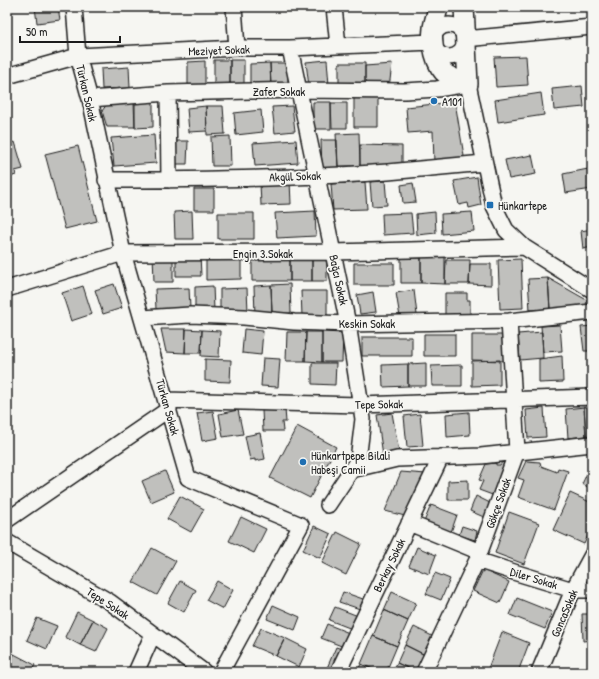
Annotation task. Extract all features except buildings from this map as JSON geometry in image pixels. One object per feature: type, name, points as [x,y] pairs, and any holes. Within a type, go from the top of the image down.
[{"type":"main road","points":[[438,7],[433,29],[433,42],[440,67],[447,75],[468,84],[464,7]]},
{"type":"street","name":"Türkan Sokak","points":[[74,7],[78,56],[90,99],[106,180],[123,253],[168,404],[188,478],[300,525],[222,672]]},
{"type":"street","points":[[234,7],[237,48]]},
{"type":"street","points":[[334,7],[338,46]]},
{"type":"street","points":[[447,25],[452,25],[461,30],[465,39],[462,49],[455,55],[451,56],[441,54],[434,47],[433,42],[435,33],[442,26],[447,25]]},
{"type":"street","points":[[465,39],[592,28]]},
{"type":"street","name":"Meziyet Sokak","points":[[7,76],[78,56],[237,48],[290,48],[433,42]]},
{"type":"street","name":"Bağcı Sokak","points":[[290,48],[348,324],[363,419],[358,460],[328,505]]},
{"type":"street","points":[[468,84],[494,206],[506,230],[524,247],[592,290]]},
{"type":"street","name":"Zafer Sokak","points":[[90,99],[168,92],[298,90],[405,92],[468,84]]},
{"type":"street","points":[[168,92],[169,180]]},
{"type":"street","name":"Akgül Sokak","points":[[106,180],[316,176],[387,172],[484,163]]},
{"type":"street","name":"Engin 3.Sokak","points":[[7,289],[123,253],[333,252],[524,247]]},
{"type":"street","name":"Keskin Sokak","points":[[142,318],[190,315],[348,324],[509,321],[592,312]]},
{"type":"street","name":"Gökçe Sokak","points":[[424,672],[478,556],[517,451],[509,321]]},
{"type":"street","name":"Tepe Sokak","points":[[168,404],[360,405],[592,397]]},
{"type":"street","points":[[7,520],[168,404]]},
{"type":"street","points":[[351,470],[397,460],[481,456],[592,444]]},
{"type":"street","name":"Berkay Sokak","points":[[338,672],[441,457]]},
{"type":"street","name":"Diler Sokak","points":[[409,523],[517,573],[573,590],[592,590]]},
{"type":"street","name":"Tepe Sokak","points":[[7,542],[110,602],[204,672]]},
{"type":"street","name":"GoncaSokak","points":[[539,672],[573,590],[592,555]]},
{"type":"street","points":[[136,672],[153,634]]},
{"type":"place","name":"A101","points":[[434,101]]},
{"type":"place","name":"Hünkartepe","points":[[490,205]]},
{"type":"place","name":"Hünkartpepe Bilali Habeşi Camii","points":[[303,462]]}]
